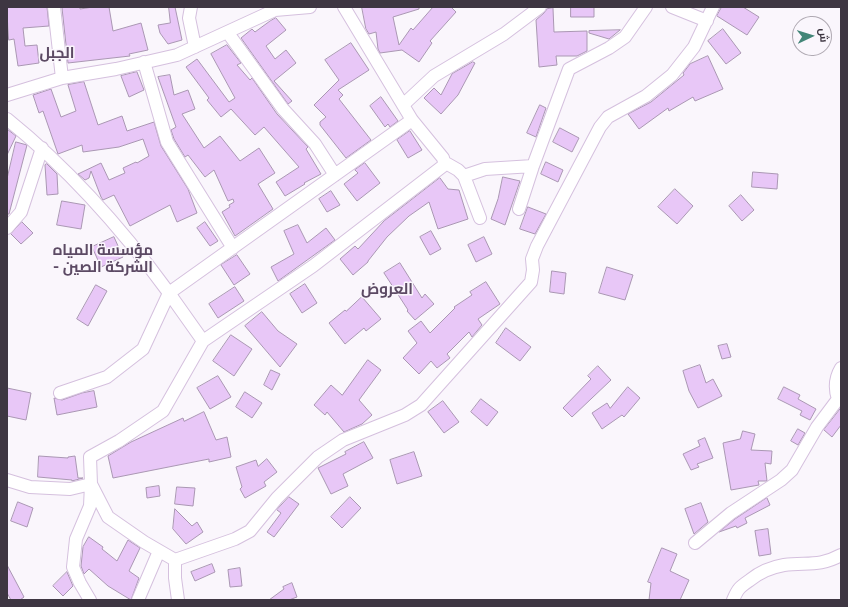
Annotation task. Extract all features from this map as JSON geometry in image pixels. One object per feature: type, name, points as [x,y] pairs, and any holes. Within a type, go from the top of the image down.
[{"type":"street","points":[[54,7],[62,78]]},
{"type":"street","points":[[191,7],[189,18],[195,47]]},
{"type":"street","points":[[7,95],[62,78],[116,69],[177,55],[274,9],[310,7]]},
{"type":"street","points":[[344,7],[412,120],[443,158],[444,162],[458,170],[464,176],[480,218]]},
{"type":"street","points":[[403,105],[434,76],[504,34],[540,7]]},
{"type":"street","points":[[519,209],[532,166],[569,69],[609,48],[625,37],[646,7]]},
{"type":"street","points":[[672,7],[707,21]]},
{"type":"street","points":[[91,484],[108,517],[144,542],[175,560],[235,539],[250,530],[277,498],[318,457],[343,440],[405,415],[421,405],[531,282],[532,259],[537,246],[600,127],[608,117],[646,96],[672,75],[694,48],[713,7]]},
{"type":"street","points":[[228,32],[283,109],[315,144],[335,175]]},
{"type":"street","points":[[144,62],[167,142],[233,248]]},
{"type":"street","points":[[7,119],[42,148],[122,233],[143,257],[204,341]]},
{"type":"street","points":[[60,393],[107,377],[143,349],[169,293],[412,120]]},
{"type":"street","points":[[7,228],[21,212],[42,148]]},
{"type":"street","points":[[90,600],[73,567],[76,539],[90,506],[90,457],[119,441],[163,411],[204,341],[313,266],[443,166],[444,162]]},
{"type":"street","points":[[464,176],[486,169],[532,166]]},
{"type":"street","points":[[695,543],[731,513],[780,480],[792,470],[817,427],[839,398],[835,392],[836,378],[841,368]]},
{"type":"street","points":[[7,480],[30,487],[70,489],[91,484]]},
{"type":"street","points":[[138,600],[159,551]]},
{"type":"street","points":[[733,600],[737,589],[763,572],[784,565],[814,564],[830,561],[841,555]]},
{"type":"street","points":[[175,560],[175,578],[178,600]]},
{"type":"building","points":[[7,7],[47,7],[49,26],[23,28],[25,46],[37,45],[39,63],[18,66],[14,39],[9,40]]},
{"type":"building","points":[[80,7],[80,9],[109,7],[113,31],[141,23],[148,50],[129,54],[130,56],[68,63],[62,8]]},
{"type":"building","points":[[169,7],[175,7],[182,40],[168,44],[160,33],[158,25],[170,23]]},
{"type":"building","points":[[362,7],[419,7],[419,9],[393,17],[399,45],[411,28],[413,30],[433,7],[451,7],[456,12],[430,41],[432,43],[419,62],[402,50],[380,53],[378,49],[376,32],[369,34],[366,29]]},
{"type":"building","points":[[571,7],[594,7],[594,17],[571,17]]},
{"type":"building","points":[[722,7],[743,7],[759,17],[747,35],[717,16]]},
{"type":"building","points":[[553,8],[554,32],[587,31],[587,51],[577,56],[556,56],[557,65],[539,67],[536,20],[547,9]]},
{"type":"building","points":[[276,18],[286,30],[266,46],[275,59],[286,50],[296,63],[274,81],[292,101],[288,104],[241,38],[252,29],[255,32]]},
{"type":"building","points":[[723,29],[741,53],[726,64],[708,41]]},
{"type":"building","points":[[620,30],[609,39],[589,33],[589,31]]},
{"type":"building","points":[[351,43],[369,70],[338,90],[343,95],[339,99],[371,140],[346,158],[320,125],[320,122],[326,117],[314,105],[339,80],[325,60]]},
{"type":"building","points":[[227,45],[241,63],[237,65],[250,80],[252,78],[277,114],[308,147],[306,149],[321,174],[285,196],[276,182],[299,167],[264,127],[255,135],[231,109],[221,117],[207,100],[209,98],[186,67],[197,59],[229,102],[235,98],[211,54]]},
{"type":"building","points":[[708,56],[723,89],[695,101],[693,97],[669,111],[668,108],[639,129],[628,114],[651,102],[684,75],[683,73],[690,64]]},
{"type":"building","points":[[473,62],[475,63],[458,95],[441,114],[424,98],[434,88],[441,95],[452,74]]},
{"type":"building","points":[[137,72],[144,90],[129,97],[121,76]]},
{"type":"building","points":[[170,75],[174,95],[188,90],[195,109],[182,114],[204,148],[220,136],[240,161],[259,148],[275,173],[258,184],[273,209],[235,236],[222,212],[230,207],[229,205],[234,202],[233,199],[228,201],[214,170],[205,177],[188,155],[185,157],[174,139],[171,130],[176,127],[158,77]]},
{"type":"building","points":[[84,82],[98,125],[122,116],[127,131],[154,122],[161,146],[188,189],[197,213],[177,222],[170,205],[130,226],[114,195],[103,200],[91,171],[89,178],[85,180],[78,174],[101,163],[109,180],[125,173],[123,168],[136,162],[137,163],[149,156],[143,139],[119,147],[83,152],[82,145],[58,154],[43,111],[39,113],[33,95],[51,89],[61,117],[76,111],[68,85]]},
{"type":"building","points":[[381,97],[398,121],[390,127],[388,124],[385,127],[370,106]]},
{"type":"building","points":[[540,105],[546,108],[536,137],[527,133]]},
{"type":"building","points":[[560,128],[579,138],[572,152],[553,142]]},
{"type":"building","points":[[7,129],[16,136],[7,155]]},
{"type":"building","points":[[410,131],[422,150],[408,158],[397,140]]},
{"type":"building","points":[[16,142],[27,145],[9,214],[7,214],[7,179]]},
{"type":"building","points":[[546,162],[563,170],[558,182],[541,174]]},
{"type":"building","points":[[365,163],[380,183],[357,201],[344,184],[358,173],[355,170]]},
{"type":"building","points":[[47,164],[57,174],[58,194],[47,195],[45,165]]},
{"type":"building","points":[[753,172],[778,174],[777,189],[752,187]]},
{"type":"building","points":[[503,177],[520,181],[505,225],[491,219],[498,199]]},
{"type":"building","points":[[440,178],[448,189],[459,190],[468,219],[438,229],[429,202],[409,216],[387,237],[368,262],[353,275],[340,259],[355,246],[358,249],[384,221]]},
{"type":"building","points":[[675,189],[693,206],[677,224],[658,207]]},
{"type":"building","points":[[331,191],[340,205],[327,212],[319,199]]},
{"type":"building","points":[[741,195],[754,210],[742,221],[729,206]]},
{"type":"building","points":[[62,201],[85,205],[81,229],[57,225]]},
{"type":"building","points":[[528,207],[546,214],[535,234],[520,229]]},
{"type":"building","points":[[22,222],[33,233],[21,244],[11,234]]},
{"type":"building","points":[[205,222],[218,241],[210,246],[197,228]]},
{"type":"building","points":[[298,225],[307,243],[326,228],[335,240],[278,281],[271,267],[294,254],[284,231]]},
{"type":"building","points":[[431,231],[441,249],[430,255],[420,237]]},
{"type":"building","points":[[114,237],[123,257],[101,267],[92,247]]},
{"type":"building","points":[[484,237],[492,254],[476,262],[468,245]]},
{"type":"building","points":[[237,255],[250,274],[234,285],[221,265]]},
{"type":"building","points":[[400,263],[422,298],[425,294],[434,304],[415,320],[407,311],[408,310],[384,273]]},
{"type":"building","points":[[607,267],[633,275],[625,300],[599,293]]},
{"type":"building","points":[[552,271],[566,273],[564,294],[550,292]]},
{"type":"building","points":[[486,282],[500,304],[478,319],[482,325],[472,337],[469,332],[447,354],[450,358],[437,368],[431,361],[419,374],[403,358],[417,343],[408,331],[421,321],[430,333],[455,308],[454,307],[472,295],[470,292]]},
{"type":"building","points":[[305,284],[317,303],[302,313],[290,294]]},
{"type":"building","points":[[96,285],[107,291],[88,326],[77,319]]},
{"type":"building","points":[[235,287],[244,301],[218,318],[209,304]]},
{"type":"building","points":[[362,297],[381,319],[366,331],[364,328],[345,344],[329,323]]},
{"type":"building","points":[[262,312],[278,331],[297,344],[280,367],[245,326]]},
{"type":"building","points":[[506,328],[531,347],[520,361],[496,343]]},
{"type":"building","points":[[231,335],[252,349],[234,376],[213,361]]},
{"type":"building","points":[[727,344],[731,357],[722,359],[718,346]]},
{"type":"building","points":[[368,360],[381,370],[359,400],[372,415],[362,424],[344,432],[327,412],[325,415],[314,405],[331,385],[342,395]]},
{"type":"building","points":[[700,365],[706,383],[713,379],[722,396],[698,408],[689,391],[683,371]]},
{"type":"building","points":[[598,366],[611,380],[572,417],[563,408],[591,379],[588,376]]},
{"type":"building","points":[[271,370],[280,374],[272,390],[264,385]]},
{"type":"building","points":[[218,376],[231,397],[210,409],[197,388]]},
{"type":"building","points":[[628,387],[640,398],[624,417],[622,415],[602,429],[592,413],[607,403],[610,408]]},
{"type":"building","points":[[784,387],[800,395],[798,399],[816,409],[810,420],[800,415],[802,411],[778,399]]},
{"type":"building","points":[[7,388],[31,393],[26,420],[7,416]]},
{"type":"building","points":[[94,391],[97,407],[57,415],[54,398],[62,400],[82,393]]},
{"type":"building","points":[[245,392],[262,403],[252,418],[236,407]]},
{"type":"building","points":[[481,399],[498,412],[487,426],[471,412]]},
{"type":"building","points":[[443,401],[459,422],[444,433],[428,412]]},
{"type":"building","points":[[841,408],[841,425],[832,437],[824,430]]},
{"type":"building","points":[[204,412],[216,440],[227,437],[231,457],[209,462],[209,459],[113,478],[108,456],[131,442],[183,418],[184,421]]},
{"type":"building","points":[[798,429],[805,433],[798,445],[791,441]]},
{"type":"building","points":[[743,431],[755,434],[751,450],[772,451],[771,464],[765,463],[767,481],[758,481],[759,485],[731,490],[723,443],[740,439]]},
{"type":"building","points":[[705,438],[713,458],[697,464],[699,467],[691,470],[683,454],[700,446],[698,441]]},
{"type":"building","points":[[364,442],[373,458],[343,474],[348,486],[331,494],[318,468],[346,454],[345,452]]},
{"type":"building","points":[[414,452],[422,476],[397,484],[390,460]]},
{"type":"building","points":[[39,456],[68,458],[75,456],[78,478],[83,478],[72,481],[38,477]]},
{"type":"building","points":[[267,459],[277,472],[264,482],[266,486],[245,498],[240,489],[242,487],[236,467],[256,460],[258,466]]},
{"type":"building","points":[[159,486],[160,496],[147,498],[146,488]]},
{"type":"building","points":[[177,487],[195,488],[193,506],[175,504]]},
{"type":"building","points":[[289,497],[299,504],[274,537],[267,532],[281,513],[277,510]]},
{"type":"building","points":[[350,497],[361,508],[342,528],[331,517]]},
{"type":"building","points":[[767,498],[770,505],[745,518],[747,523],[737,528],[736,526],[719,532],[735,519]]},
{"type":"building","points":[[18,502],[33,508],[27,527],[11,521]]},
{"type":"building","points":[[701,503],[708,522],[694,534],[685,509]]},
{"type":"building","points":[[175,509],[192,526],[197,522],[203,532],[186,544],[173,529]]},
{"type":"building","points":[[768,529],[771,554],[759,556],[755,531]]},
{"type":"building","points":[[89,537],[103,547],[102,549],[117,561],[128,540],[140,548],[129,571],[139,578],[131,600],[108,586],[89,569],[84,574],[81,566],[83,547]]},
{"type":"building","points":[[662,548],[677,554],[670,571],[689,580],[680,600],[649,600],[651,583],[648,582]]},
{"type":"building","points":[[212,564],[215,572],[195,581],[191,572]]},
{"type":"building","points":[[7,565],[24,597],[20,600],[11,600],[7,593]]},
{"type":"building","points":[[240,568],[242,586],[230,587],[228,570]]},
{"type":"building","points":[[67,572],[73,586],[63,596],[53,586]]},
{"type":"building","points":[[292,583],[297,597],[289,600],[269,600],[284,589],[283,587]]},
{"type":"district","name":"الجبل","points":[[57,54]]},
{"type":"district","name":"مؤسسة المياه - الشركة الصين","points":[[103,260]]},
{"type":"district","name":"العروض","points":[[387,290]]}]
